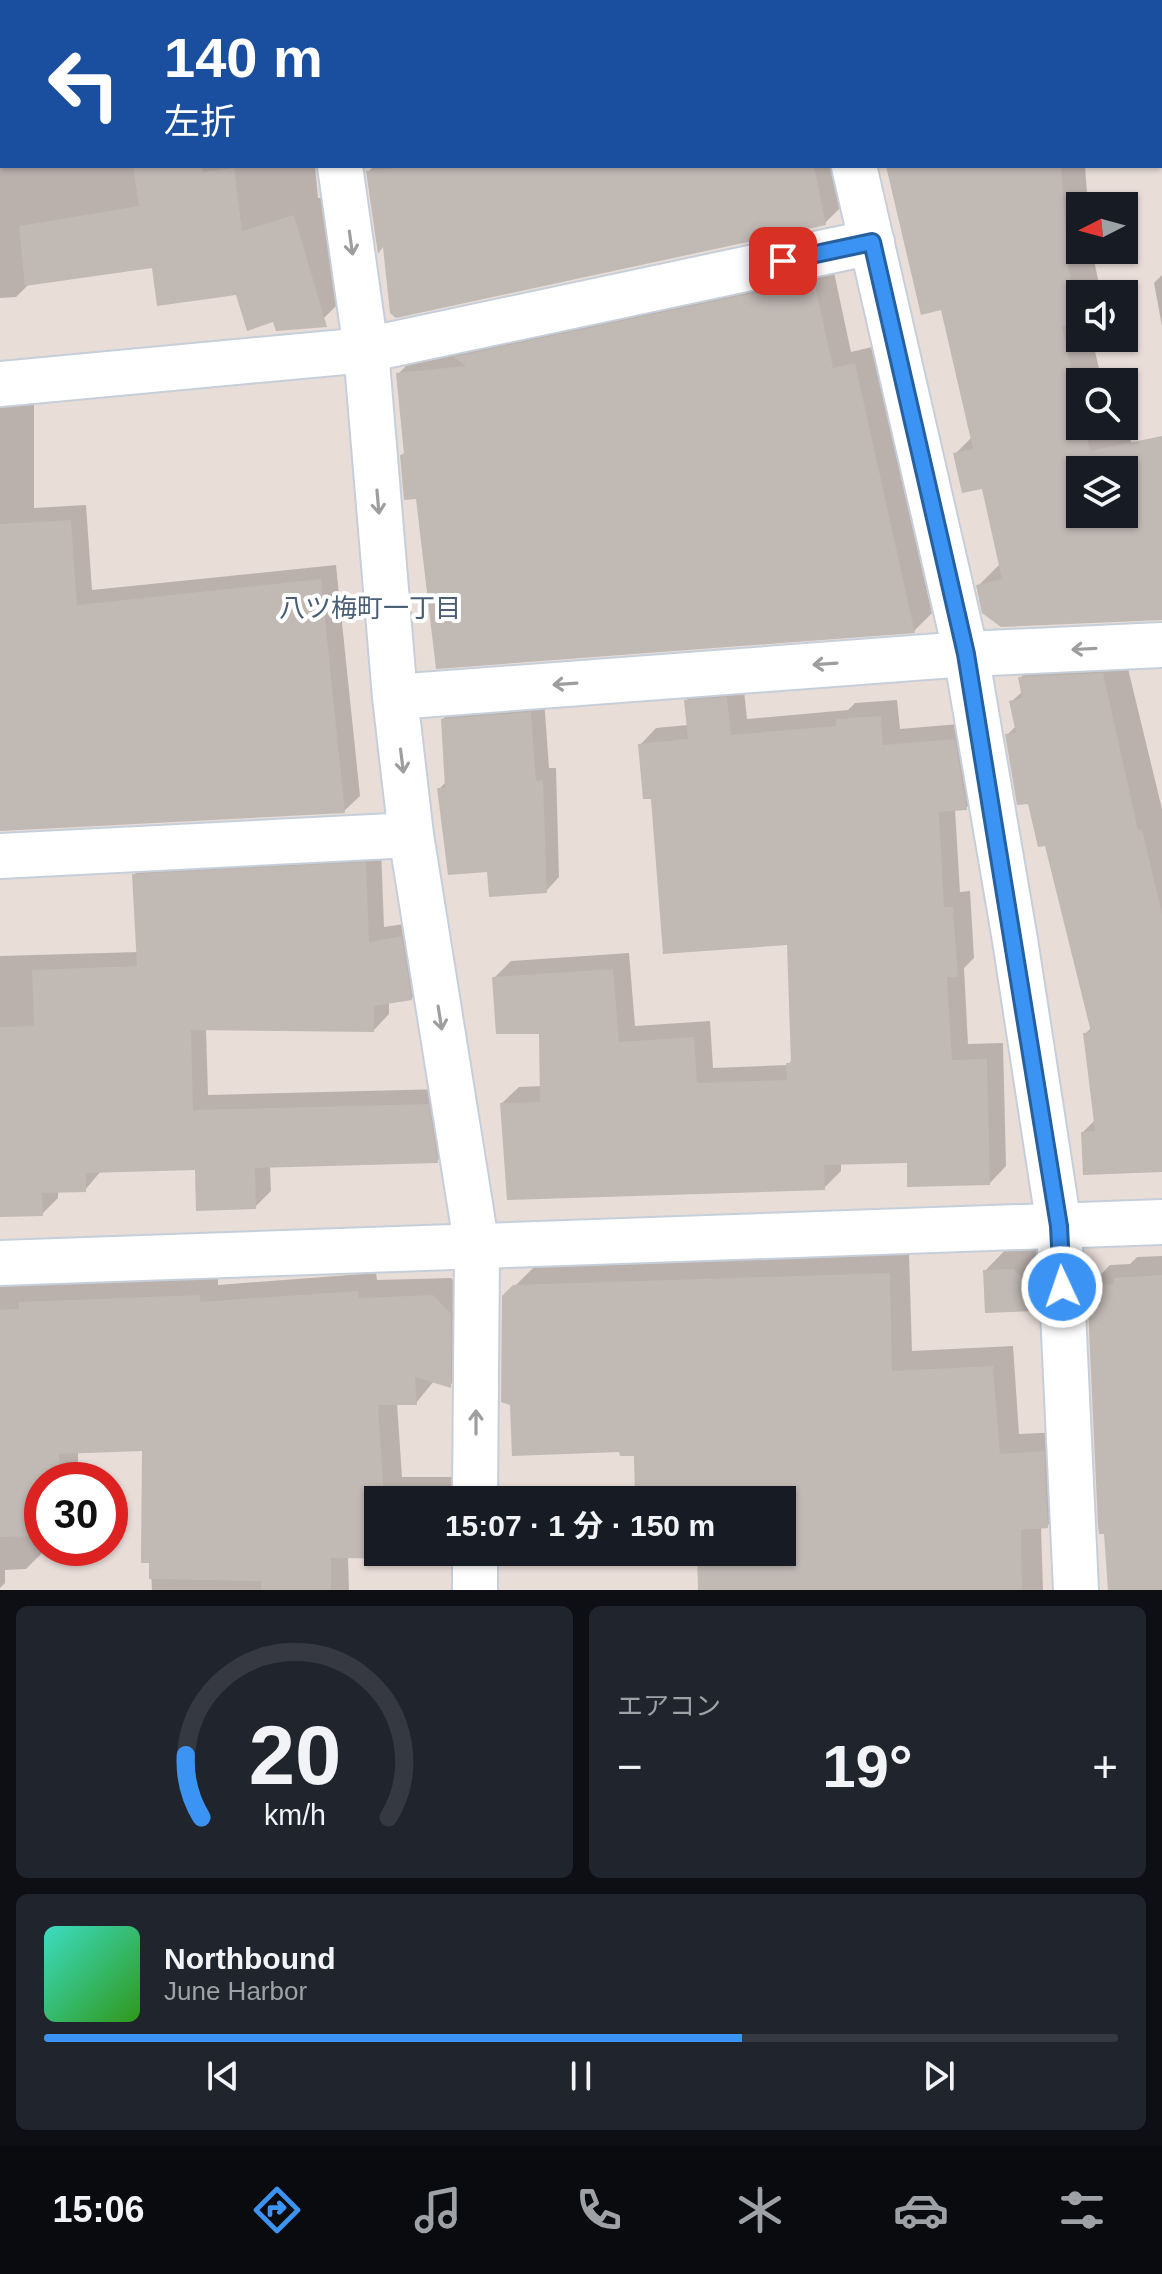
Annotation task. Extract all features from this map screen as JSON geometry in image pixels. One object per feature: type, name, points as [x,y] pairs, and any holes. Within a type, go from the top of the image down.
[{"type":"street","points":[[340,168],[366,350],[395,697],[411,835],[477,1248],[475,1486]]},
{"type":"street","points":[[854,168],[966,654],[1059,1226],[1076,1590]]},
{"type":"street","points":[[0,384],[366,350],[872,242]]},
{"type":"street","points":[[395,697],[966,654],[1162,645]]},
{"type":"street","points":[[0,856],[411,835]]},
{"type":"street","points":[[0,1263],[1162,1222]]},
{"type":"street","points":[[475,1566],[475,1590]]},
{"type":"building","points":[[133,168],[202,168],[203,172],[234,168],[242,231],[294,215],[327,327],[276,331],[273,322],[247,331],[236,295],[157,306],[152,268],[25,286],[19,226],[139,206]]},
{"type":"building","points":[[395,168],[814,168],[826,225],[396,318],[390,313],[383,247],[378,254],[366,171]]},
{"type":"building","points":[[886,168],[1061,168],[1066,264],[1071,280],[1066,280],[1066,326],[1062,327],[1071,368],[1066,368],[1066,440],[1088,440],[1090,451],[1162,436],[1162,620],[1001,627],[982,613],[976,585],[1002,579],[982,489],[962,493],[953,453],[973,449],[941,310],[921,315]]},
{"type":"building","points":[[814,280],[833,368],[855,363],[915,633],[436,669],[416,499],[404,500],[400,455],[404,454],[396,373],[466,366],[453,357]]},
{"type":"building","points":[[71,520],[77,605],[321,579],[345,813],[0,831],[0,524]]},
{"type":"building","points":[[1103,673],[1138,830],[1142,829],[1162,914],[1162,1172],[1083,1175],[1081,1132],[1095,1131],[1083,1033],[1091,1032],[1045,846],[1038,847],[1028,804],[1017,805],[1005,734],[1016,733],[1009,701],[1022,698],[1018,677]]},
{"type":"building","points":[[727,697],[731,735],[836,726],[836,719],[881,716],[883,745],[955,739],[967,810],[939,812],[944,907],[953,907],[958,977],[947,977],[952,1060],[987,1059],[990,1185],[907,1187],[907,1163],[824,1165],[825,1190],[507,1200],[500,1103],[540,1102],[539,1034],[496,1034],[492,977],[613,969],[619,1042],[694,1037],[697,1083],[787,1080],[786,1063],[791,1063],[787,945],[663,954],[651,799],[643,799],[638,744],[688,739],[684,700]]},
{"type":"building","points":[[531,712],[536,781],[543,780],[547,893],[489,897],[487,872],[448,875],[437,788],[445,788],[441,719]]},
{"type":"building","points":[[366,862],[369,942],[402,936],[412,1000],[374,1006],[374,1032],[191,1030],[193,1110],[429,1104],[438,1163],[255,1168],[256,1209],[196,1211],[195,1170],[86,1173],[86,1192],[42,1193],[43,1216],[0,1217],[0,1027],[34,1026],[32,970],[137,966],[132,874]]},
{"type":"building","points":[[1013,1269],[1037,1290],[1038,1311],[985,1313],[983,1270]]},
{"type":"building","points":[[890,1273],[892,1371],[993,1366],[1000,1454],[1044,1451],[1048,1528],[1021,1530],[1022,1590],[698,1590],[697,1566],[796,1566],[796,1486],[635,1486],[634,1456],[620,1456],[619,1452],[512,1456],[510,1405],[501,1402],[502,1296],[513,1285]]},
{"type":"building","points":[[1162,1275],[1162,1590],[1108,1590],[1104,1534],[1099,1534],[1098,1526],[1087,1286],[1114,1284],[1114,1278]]},
{"type":"building","points":[[358,1291],[359,1298],[433,1295],[451,1314],[451,1388],[415,1377],[417,1405],[378,1405],[383,1486],[364,1486],[364,1558],[331,1558],[331,1590],[261,1590],[261,1581],[149,1579],[149,1563],[141,1563],[142,1451],[59,1454],[59,1462],[24,1462],[24,1536],[0,1537],[0,1310],[19,1309],[19,1302],[200,1295],[200,1302]]},
{"type":"district","name":"八ツ梅町一丁目","points":[[370,608]]},
{"type":"route","points":[[783,261],[872,242],[966,654],[1015,940],[1059,1226],[1062,1287]]}]
